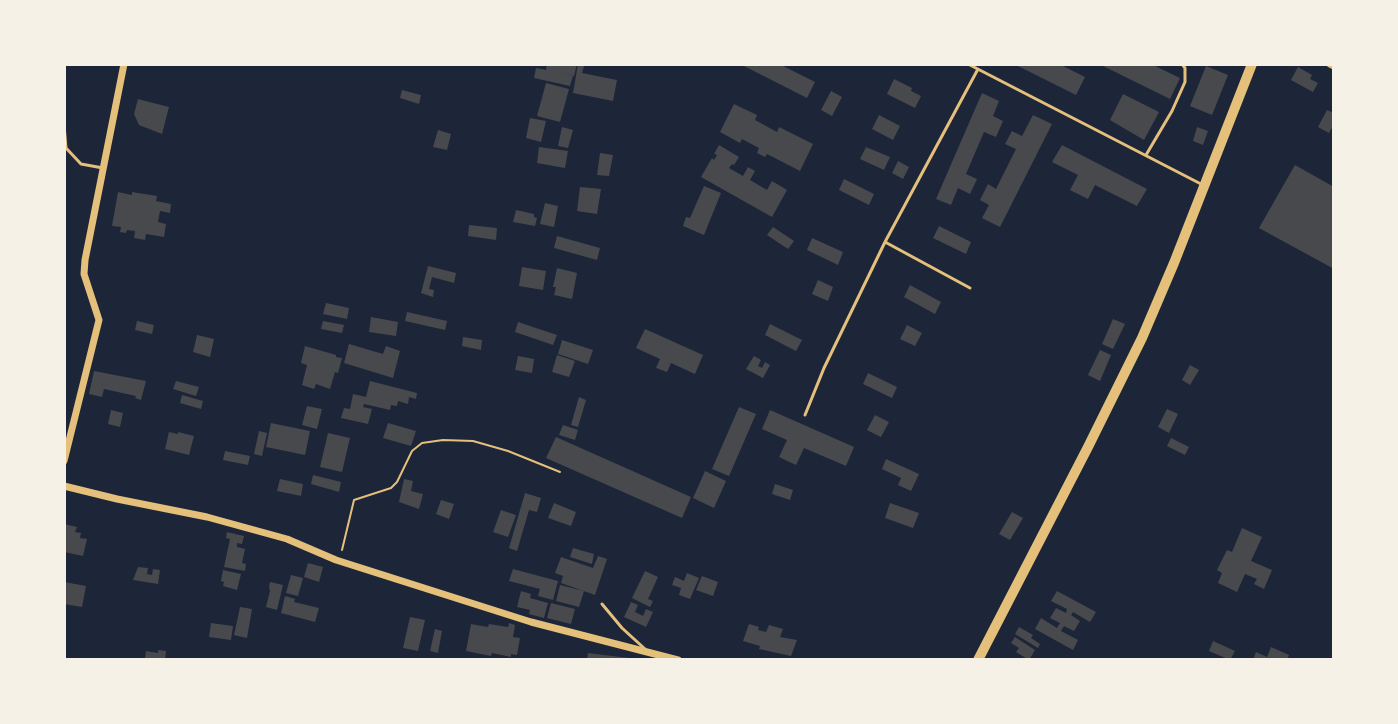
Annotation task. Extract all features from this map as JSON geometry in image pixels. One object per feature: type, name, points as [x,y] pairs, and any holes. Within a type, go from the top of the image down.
[{"type":"main road","points":[[978,660],[1142,338],[1252,64]]},
{"type":"street","points":[[64,461],[99,320],[84,274],[85,260],[124,64]]},
{"type":"street","points":[[64,486],[207,517],[287,539],[336,560],[531,622],[678,660]]},
{"type":"lane","points":[[968,64],[1204,185]]},
{"type":"lane","points":[[1146,155],[1185,82],[1182,64]]},
{"type":"lane","points":[[805,415],[824,368],[885,242],[978,69]]},
{"type":"lane","points":[[64,125],[66,148],[81,164],[103,168]]},
{"type":"lane","points":[[885,242],[970,288]]},
{"type":"lane","points":[[602,604],[648,652]]},
{"type":"path","points":[[336,560],[344,545],[354,500],[391,488],[412,451],[422,443],[473,441],[560,472]]},
{"type":"shaded area","points":[[64,64],[1334,64],[1334,660],[64,660]]},
{"type":"building","points":[[547,64],[577,64],[574,76],[560,72],[573,76],[570,86],[534,78],[536,68],[546,70]]},
{"type":"building","points":[[578,64],[584,66],[582,73],[617,80],[613,101],[573,93]]},
{"type":"building","points":[[740,64],[779,64],[815,82],[807,98]]},
{"type":"building","points":[[1014,64],[1059,64],[1085,77],[1076,95]]},
{"type":"building","points":[[1099,64],[1151,64],[1180,78],[1170,99]]},
{"type":"building","points":[[1206,66],[1228,75],[1212,115],[1190,106]]},
{"type":"building","points":[[1298,67],[1312,75],[1310,79],[1318,83],[1313,92],[1291,80]]},
{"type":"building","points":[[894,79],[921,96],[915,108],[887,94]]},
{"type":"building","points":[[546,83],[569,89],[560,122],[537,116]]},
{"type":"building","points":[[402,90],[421,95],[419,104],[400,98]]},
{"type":"building","points":[[831,91],[842,97],[832,116],[821,110]]},
{"type":"building","points":[[982,93],[999,101],[993,116],[1003,121],[996,137],[984,132],[966,174],[977,179],[970,194],[958,188],[951,205],[936,199]]},
{"type":"building","points":[[1123,94],[1159,112],[1144,140],[1110,120]]},
{"type":"building","points":[[138,99],[169,107],[162,134],[139,125],[134,114]]},
{"type":"building","points":[[734,104],[757,115],[755,120],[777,132],[779,127],[813,144],[800,171],[767,154],[765,157],[757,153],[759,148],[742,139],[740,143],[720,132]]},
{"type":"building","points":[[1327,110],[1334,113],[1334,124],[1329,133],[1318,127]]},
{"type":"building","points":[[879,115],[900,126],[893,140],[872,129]]},
{"type":"building","points":[[1033,115],[1052,124],[1000,227],[982,218],[989,205],[980,200],[988,184],[996,189],[1016,149],[1005,144],[1012,131],[1022,136]]},
{"type":"building","points":[[530,118],[546,121],[541,142],[526,138]]},
{"type":"building","points":[[562,127],[573,130],[568,148],[558,146]]},
{"type":"building","points":[[1197,127],[1208,131],[1203,145],[1193,141]]},
{"type":"building","points":[[438,130],[451,134],[447,150],[433,147]]},
{"type":"building","points":[[719,145],[739,157],[729,168],[743,176],[748,167],[755,171],[750,180],[767,190],[772,181],[787,190],[772,217],[701,177],[717,155],[714,154]]},
{"type":"building","points":[[1062,145],[1147,189],[1137,206],[1095,185],[1088,199],[1070,190],[1078,175],[1052,162]]},
{"type":"building","points":[[539,147],[568,151],[565,168],[537,163]]},
{"type":"building","points":[[866,147],[890,157],[884,170],[860,159]]},
{"type":"building","points":[[600,153],[613,155],[609,176],[597,175]]},
{"type":"building","points":[[898,161],[909,167],[903,179],[892,173]]},
{"type":"building","points":[[1295,165],[1334,187],[1334,269],[1259,228]]},
{"type":"building","points":[[844,179],[874,194],[869,205],[839,190]]},
{"type":"building","points":[[704,186],[721,193],[704,235],[683,226],[686,217],[690,218]]},
{"type":"building","points":[[580,187],[601,189],[597,214],[577,211]]},
{"type":"building","points":[[118,192],[157,196],[156,201],[171,204],[170,213],[160,211],[158,222],[166,224],[164,237],[146,234],[145,240],[134,238],[135,231],[120,232],[121,227],[112,226]]},
{"type":"building","points":[[545,203],[558,206],[554,227],[540,224]]},
{"type":"building","points":[[516,210],[534,214],[537,218],[535,226],[513,222]]},
{"type":"building","points":[[469,225],[497,228],[496,240],[468,236]]},
{"type":"building","points":[[939,226],[971,242],[966,254],[933,238]]},
{"type":"building","points":[[773,227],[794,241],[788,249],[767,235]]},
{"type":"building","points":[[557,236],[600,248],[597,260],[554,248]]},
{"type":"building","points":[[812,238],[843,252],[838,265],[807,250]]},
{"type":"building","points":[[428,266],[456,273],[454,283],[432,277],[429,289],[434,290],[433,297],[421,293]]},
{"type":"building","points":[[522,267],[546,271],[543,290],[519,286]]},
{"type":"building","points":[[557,268],[577,273],[572,299],[554,295]]},
{"type":"building","points":[[818,280],[833,287],[828,301],[812,294]]},
{"type":"building","points":[[910,285],[941,302],[935,314],[904,297]]},
{"type":"building","points":[[326,303],[349,308],[347,319],[323,314]]},
{"type":"building","points":[[407,312],[447,321],[445,330],[405,321]]},
{"type":"building","points":[[371,317],[398,322],[396,336],[369,332]]},
{"type":"building","points":[[1113,319],[1125,324],[1113,349],[1102,344]]},
{"type":"building","points":[[137,321],[154,325],[152,334],[135,330]]},
{"type":"building","points":[[323,321],[344,325],[342,333],[321,329]]},
{"type":"building","points":[[518,322],[557,335],[553,345],[515,332]]},
{"type":"building","points":[[770,324],[802,340],[796,351],[765,335]]},
{"type":"building","points":[[907,325],[922,333],[915,346],[900,339]]},
{"type":"building","points":[[645,329],[703,355],[695,374],[671,363],[667,372],[656,368],[660,359],[636,348]]},
{"type":"building","points":[[197,335],[214,339],[210,357],[193,352]]},
{"type":"building","points":[[463,337],[482,340],[481,350],[462,346]]},
{"type":"building","points":[[562,340],[593,350],[588,364],[558,354]]},
{"type":"building","points":[[349,344],[383,354],[386,346],[400,351],[393,378],[344,363]]},
{"type":"building","points":[[305,346],[342,358],[330,389],[316,384],[314,389],[302,385],[307,365],[301,363]]},
{"type":"building","points":[[1100,350],[1111,355],[1100,381],[1088,375]]},
{"type":"building","points":[[557,355],[575,361],[569,377],[552,372]]},
{"type":"building","points":[[518,356],[534,359],[532,373],[515,370]]},
{"type":"building","points":[[754,356],[761,360],[758,366],[762,368],[765,362],[770,365],[763,378],[746,369]]},
{"type":"building","points":[[1190,365],[1199,370],[1190,385],[1182,380]]},
{"type":"building","points":[[94,371],[146,381],[141,400],[136,396],[104,389],[102,397],[89,394]]},
{"type":"building","points":[[868,373],[897,387],[892,398],[863,384]]},
{"type":"building","points":[[176,381],[199,387],[196,396],[173,389]]},
{"type":"building","points":[[370,381],[417,393],[416,399],[409,397],[408,404],[398,401],[397,406],[391,405],[390,410],[364,404],[363,407],[372,409],[368,424],[341,418],[344,408],[350,409],[353,394],[366,397]]},
{"type":"building","points":[[182,395],[203,401],[201,409],[180,403]]},
{"type":"building","points":[[579,397],[586,400],[578,427],[571,425]]},
{"type":"building","points":[[307,406],[322,409],[317,429],[302,425]]},
{"type":"building","points":[[739,407],[756,414],[729,476],[712,469]]},
{"type":"building","points":[[1167,409],[1178,414],[1169,433],[1158,427]]},
{"type":"building","points":[[111,410],[123,413],[120,427],[108,424]]},
{"type":"building","points":[[770,410],[854,447],[846,466],[804,448],[796,465],[779,457],[787,440],[762,429]]},
{"type":"building","points":[[875,415],[889,422],[881,437],[867,430]]},
{"type":"building","points":[[271,423],[310,431],[305,455],[266,447]]},
{"type":"building","points":[[388,423],[416,431],[411,446],[383,438]]},
{"type":"building","points":[[563,425],[578,430],[575,440],[559,435]]},
{"type":"building","points":[[259,431],[267,433],[262,456],[254,454]]},
{"type":"building","points":[[169,432],[194,436],[189,455],[165,449]]},
{"type":"building","points":[[328,433],[350,438],[342,472],[320,467]]},
{"type":"building","points":[[556,437],[691,497],[682,518],[546,458]]},
{"type":"building","points":[[1171,438],[1189,447],[1185,455],[1167,446]]},
{"type":"building","points":[[225,451],[250,456],[248,465],[223,460]]},
{"type":"building","points":[[886,459],[919,474],[911,491],[898,485],[901,478],[882,469]]},
{"type":"building","points":[[705,471],[726,481],[714,508],[693,498]]},
{"type":"building","points":[[313,475],[341,482],[339,492],[311,484]]},
{"type":"building","points":[[280,479],[303,484],[301,496],[277,491]]},
{"type":"building","points":[[404,479],[413,481],[411,491],[423,494],[419,509],[399,502]]},
{"type":"building","points":[[775,484],[793,490],[790,500],[772,494]]},
{"type":"building","points":[[525,493],[541,498],[537,512],[529,510],[517,551],[509,548]]},
{"type":"building","points":[[441,500],[454,504],[449,519],[436,514]]},
{"type":"building","points":[[554,503],[576,512],[571,526],[548,518]]},
{"type":"building","points":[[890,503],[919,513],[913,528],[885,518]]},
{"type":"building","points":[[501,510],[516,515],[508,537],[493,532]]},
{"type":"building","points":[[1012,512],[1023,518],[1010,540],[999,534]]},
{"type":"building","points":[[64,524],[77,527],[75,532],[81,533],[80,538],[87,539],[83,556],[64,552]]},
{"type":"building","points":[[1242,528],[1262,537],[1251,561],[1272,570],[1264,589],[1254,584],[1257,579],[1245,574],[1237,592],[1218,583],[1222,573],[1217,570],[1227,550],[1232,552]]},
{"type":"building","points":[[227,532],[244,536],[242,544],[237,543],[237,547],[245,549],[242,563],[246,564],[245,571],[224,567],[230,539],[226,538]]},
{"type":"building","points":[[573,548],[594,554],[592,564],[570,557]]},
{"type":"building","points":[[598,556],[607,559],[595,595],[561,583],[563,576],[555,573],[561,557],[593,568]]},
{"type":"building","points":[[308,563],[323,567],[319,582],[304,577]]},
{"type":"building","points":[[138,567],[148,568],[147,574],[152,575],[153,569],[160,570],[158,584],[133,580]]},
{"type":"building","points":[[513,569],[558,581],[553,600],[538,596],[540,589],[509,581]]},
{"type":"building","points":[[223,570],[241,574],[237,590],[223,586]]},
{"type":"building","points":[[645,571],[658,577],[648,599],[653,601],[650,607],[632,598]]},
{"type":"building","points":[[687,573],[699,578],[690,599],[679,595],[681,588],[672,585],[675,577],[684,581]]},
{"type":"building","points":[[291,575],[303,578],[298,596],[286,593]]},
{"type":"building","points":[[702,576],[718,582],[713,596],[696,590]]},
{"type":"building","points":[[64,582],[86,586],[82,607],[64,604]]},
{"type":"building","points":[[270,582],[283,585],[277,610],[266,607]]},
{"type":"building","points":[[560,585],[584,591],[579,607],[556,601]]},
{"type":"building","points":[[521,591],[531,594],[530,598],[548,603],[544,618],[517,607]]},
{"type":"building","points":[[1057,591],[1096,612],[1090,622],[1073,612],[1071,615],[1080,621],[1074,631],[1064,626],[1061,631],[1078,640],[1073,650],[1035,629],[1041,618],[1057,628],[1060,623],[1050,618],[1056,608],[1066,613],[1067,609],[1051,601]]},
{"type":"building","points":[[285,596],[295,599],[294,602],[319,608],[315,622],[281,613]]},
{"type":"building","points":[[631,602],[638,605],[635,612],[643,616],[646,609],[653,612],[646,627],[624,617]]},
{"type":"building","points":[[551,603],[575,609],[571,624],[547,618]]},
{"type":"building","points":[[240,607],[252,609],[247,638],[234,635]]},
{"type":"building","points":[[410,617],[425,620],[418,651],[403,648]]},
{"type":"building","points":[[211,623],[233,626],[231,640],[209,637]]},
{"type":"building","points":[[509,623],[515,625],[513,637],[520,638],[517,655],[511,654],[511,657],[492,653],[491,656],[466,651],[471,624],[508,627]]},
{"type":"building","points":[[749,624],[766,632],[769,625],[783,629],[780,637],[797,640],[791,656],[759,649],[760,646],[743,641]]},
{"type":"building","points":[[1019,627],[1033,635],[1031,638],[1040,644],[1038,648],[1015,634]]},
{"type":"building","points":[[435,629],[442,631],[438,653],[430,651]]},
{"type":"building","points":[[1015,637],[1035,650],[1029,660],[1016,652],[1019,648],[1011,643]]},
{"type":"building","points":[[1213,641],[1235,651],[1230,660],[1209,651]]},
{"type":"building","points":[[1271,647],[1289,655],[1287,660],[1253,660],[1256,652],[1267,657]]},
{"type":"building","points":[[158,650],[166,651],[165,660],[145,658],[146,651],[158,653]]},
{"type":"building","points":[[588,653],[629,658],[629,660],[587,660]]}]
